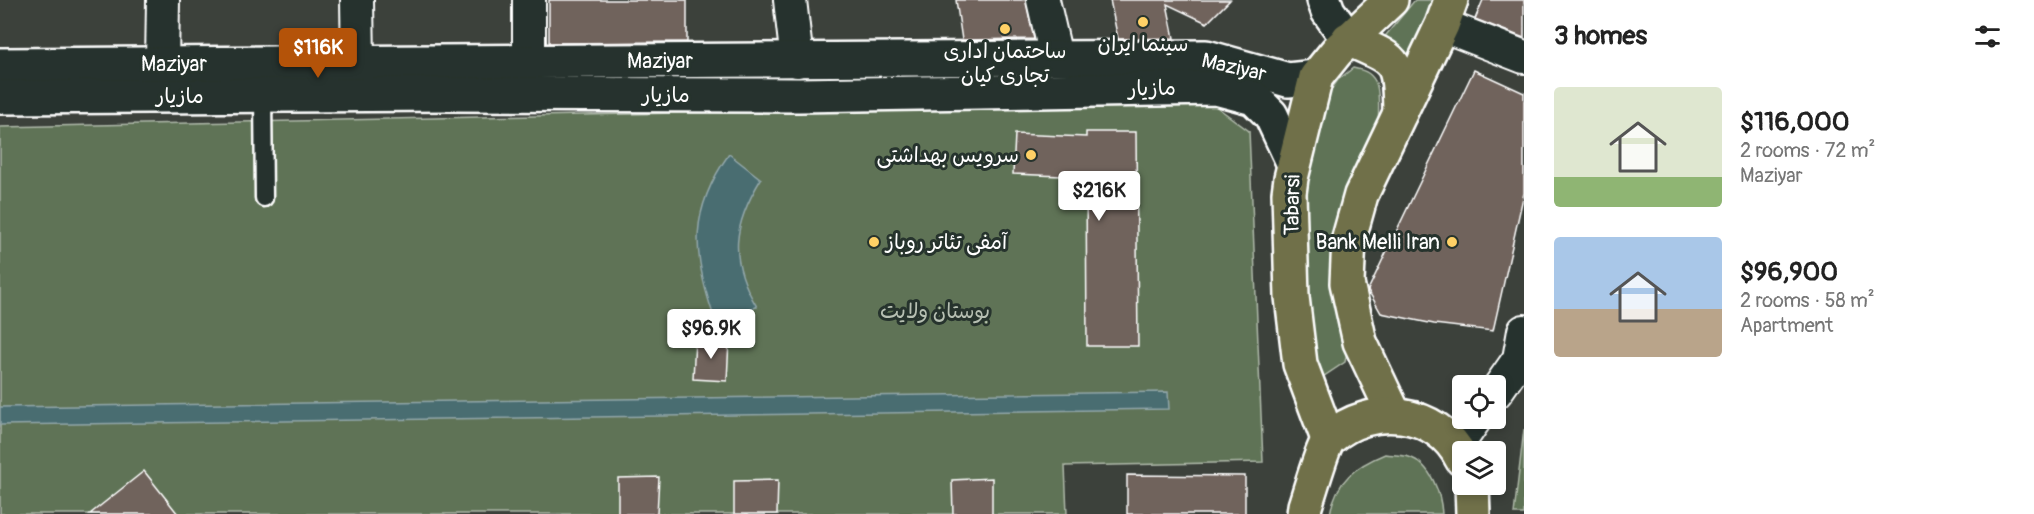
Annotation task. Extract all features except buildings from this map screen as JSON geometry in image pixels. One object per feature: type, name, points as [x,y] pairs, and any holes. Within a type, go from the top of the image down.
[{"type":"main road","points":[[1324,0],[1328,11],[1348,39],[1389,58],[1398,72],[1400,113]]},
{"type":"main road","name":"Tabarsi","points":[[1328,439],[1300,364],[1292,297],[1289,205],[1293,162],[1316,77],[1348,39],[1391,0]]},
{"type":"main road","points":[[1394,414],[1360,342],[1347,283],[1349,238],[1362,195],[1447,13]]},
{"type":"main road","name":"Maziyar","points":[[0,65],[162,64],[283,84],[358,63],[1206,57],[1288,80],[1316,77]]},
{"type":"main road","name":"مازیار","points":[[0,97],[283,84],[800,95],[1216,88],[1254,98],[1271,116],[1293,162]]},
{"type":"main road","points":[[1304,514],[1328,439],[1358,419],[1394,414],[1429,423],[1452,445]]},
{"type":"main road","points":[[1472,495],[1473,514]]},
{"type":"street","points":[[162,64],[163,0]]},
{"type":"street","points":[[357,0],[358,63]]},
{"type":"street","points":[[529,0],[529,62]]},
{"type":"street","points":[[790,0],[797,61]]},
{"type":"street","points":[[1043,0],[1056,57]]},
{"type":"street","points":[[1447,13],[1524,57]]},
{"type":"street","points":[[1506,378],[1519,359],[1524,331]]},
{"type":"lane","points":[[264,198],[283,84]]},
{"type":"green space","points":[[1415,0],[1437,0],[1410,67],[1382,40]]},
{"type":"green space","points":[[1353,68],[1366,72],[1375,81],[1378,98],[1378,127],[1375,165],[1345,362],[1324,376],[1309,366],[1294,285],[1315,112],[1338,80]]},
{"type":"green space","name":"بوستان ولایت","points":[[1210,102],[1249,131],[1263,462],[1065,466],[1067,514],[0,514],[0,127]]},
{"type":"green space","points":[[1524,429],[1524,514],[1514,514]]},
{"type":"green space","points":[[1385,454],[1409,457],[1423,466],[1437,489],[1442,514],[1330,514],[1342,483],[1356,469]]},
{"type":"water","points":[[729,154],[761,179],[744,212],[738,242],[741,273],[757,307],[714,317],[701,273],[698,233],[707,195]]},
{"type":"water","points":[[1168,392],[1169,409],[0,425],[0,407]]},
{"type":"place","name":"سینما ایران","points":[[1143,22]]},
{"type":"place","name":"ساحتمان اداری تجاری کیان","points":[[1005,29]]},
{"type":"place","name":"سرویس بهداشتی","points":[[1031,155]]},
{"type":"place","name":"آمفی تئاتر روباز","points":[[874,242]]},
{"type":"place","name":"Bank Melli Iran","points":[[1452,242]]}]
